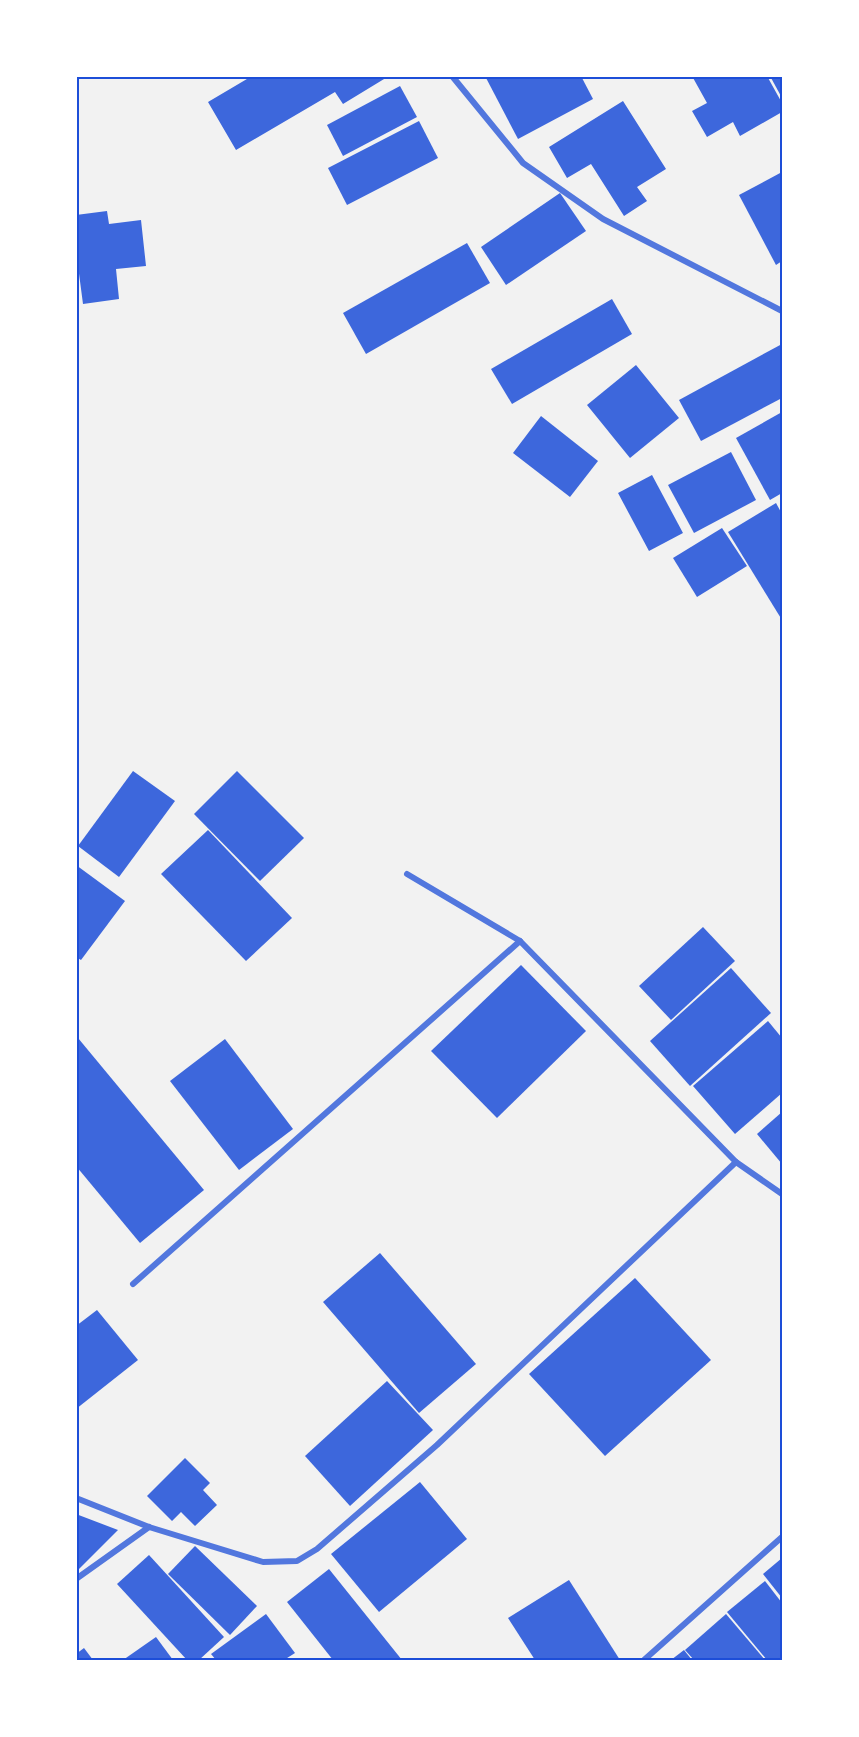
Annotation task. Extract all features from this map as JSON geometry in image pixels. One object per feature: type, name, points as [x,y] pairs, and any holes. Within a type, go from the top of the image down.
[{"type":"street","points":[[452,76],[524,163],[576,200],[603,219],[783,311]]},
{"type":"street","points":[[407,874],[520,940],[736,1162],[783,1194]]},
{"type":"street","points":[[133,1284],[520,940]]},
{"type":"street","points":[[76,1498],[148,1527],[263,1562],[297,1561],[317,1548],[437,1445],[736,1162]]},
{"type":"street","points":[[76,1579],[148,1527]]},
{"type":"street","points":[[644,1660],[783,1538]]},
{"type":"building","points":[[252,76],[389,76],[343,104],[335,92],[236,150],[208,102]]},
{"type":"building","points":[[485,76],[581,76],[593,99],[518,139]]},
{"type":"building","points":[[692,76],[767,76],[782,103],[782,112],[740,136],[733,122],[707,137],[692,111],[707,103]]},
{"type":"building","points":[[770,76],[782,76],[782,98]]},
{"type":"building","points":[[400,86],[417,117],[343,156],[327,125]]},
{"type":"building","points":[[623,101],[666,169],[637,187],[647,201],[624,216],[591,164],[567,178],[549,147]]},
{"type":"building","points":[[419,121],[438,158],[347,205],[328,168]]},
{"type":"building","points":[[782,172],[782,261],[776,265],[739,195]]},
{"type":"building","points":[[560,193],[586,231],[506,285],[481,247]]},
{"type":"building","points":[[107,211],[109,224],[141,220],[146,266],[116,269],[119,299],[83,304],[78,266],[76,266],[76,215]]},
{"type":"building","points":[[467,243],[490,283],[366,354],[343,313]]},
{"type":"building","points":[[612,299],[632,334],[512,404],[491,369]]},
{"type":"building","points":[[782,344],[782,398],[701,441],[679,400]]},
{"type":"building","points":[[636,365],[679,418],[630,458],[587,405]]},
{"type":"building","points":[[782,412],[782,493],[770,500],[736,438]]},
{"type":"building","points":[[541,416],[598,461],[570,497],[513,453]]},
{"type":"building","points":[[731,452],[756,500],[694,533],[668,485]]},
{"type":"building","points":[[652,475],[683,533],[649,551],[618,493]]},
{"type":"building","points":[[776,503],[782,514],[782,620],[728,532]]},
{"type":"building","points":[[722,528],[747,566],[697,597],[673,558]]},
{"type":"building","points":[[133,771],[175,801],[119,877],[78,846]]},
{"type":"building","points":[[237,771],[304,838],[260,881],[194,814]]},
{"type":"building","points":[[208,830],[292,918],[246,961],[161,874]]},
{"type":"building","points":[[76,865],[125,901],[81,960],[76,957]]},
{"type":"building","points":[[703,927],[735,961],[671,1020],[639,986]]},
{"type":"building","points":[[521,965],[586,1031],[497,1118],[431,1051]]},
{"type":"building","points":[[731,968],[771,1013],[690,1086],[650,1041]]},
{"type":"building","points":[[768,1021],[782,1038],[782,1093],[735,1134],[693,1086]]},
{"type":"building","points":[[78,1038],[204,1190],[140,1243],[76,1166]]},
{"type":"building","points":[[225,1039],[293,1129],[239,1170],[170,1081]]},
{"type":"building","points":[[782,1112],[782,1164],[757,1134]]},
{"type":"building","points":[[380,1253],[476,1364],[419,1413],[323,1302]]},
{"type":"building","points":[[635,1278],[711,1360],[605,1456],[529,1374]]},
{"type":"building","points":[[97,1310],[138,1360],[76,1409],[76,1326]]},
{"type":"building","points":[[387,1381],[433,1430],[350,1506],[305,1456]]},
{"type":"building","points":[[185,1458],[210,1483],[203,1490],[217,1505],[195,1526],[181,1512],[172,1521],[147,1496]]},
{"type":"building","points":[[420,1482],[467,1539],[379,1612],[331,1554]]},
{"type":"building","points":[[76,1514],[118,1530],[76,1572]]},
{"type":"building","points":[[195,1546],[257,1606],[230,1635],[168,1574]]},
{"type":"building","points":[[149,1555],[224,1637],[199,1660],[187,1660],[117,1584]]},
{"type":"building","points":[[782,1558],[782,1598],[763,1574]]},
{"type":"building","points":[[329,1569],[402,1660],[333,1660],[287,1602]]},
{"type":"building","points":[[569,1580],[620,1660],[535,1660],[508,1618]]},
{"type":"building","points":[[765,1581],[782,1603],[782,1660],[767,1660],[727,1612]]},
{"type":"building","points":[[266,1614],[295,1653],[284,1660],[216,1660],[211,1654]]},
{"type":"building","points":[[726,1614],[765,1660],[694,1660],[685,1650]]},
{"type":"building","points":[[156,1637],[173,1660],[123,1660]]},
{"type":"building","points":[[84,1648],[93,1660],[76,1660],[76,1654]]},
{"type":"building","points":[[684,1650],[692,1660],[671,1660]]}]
